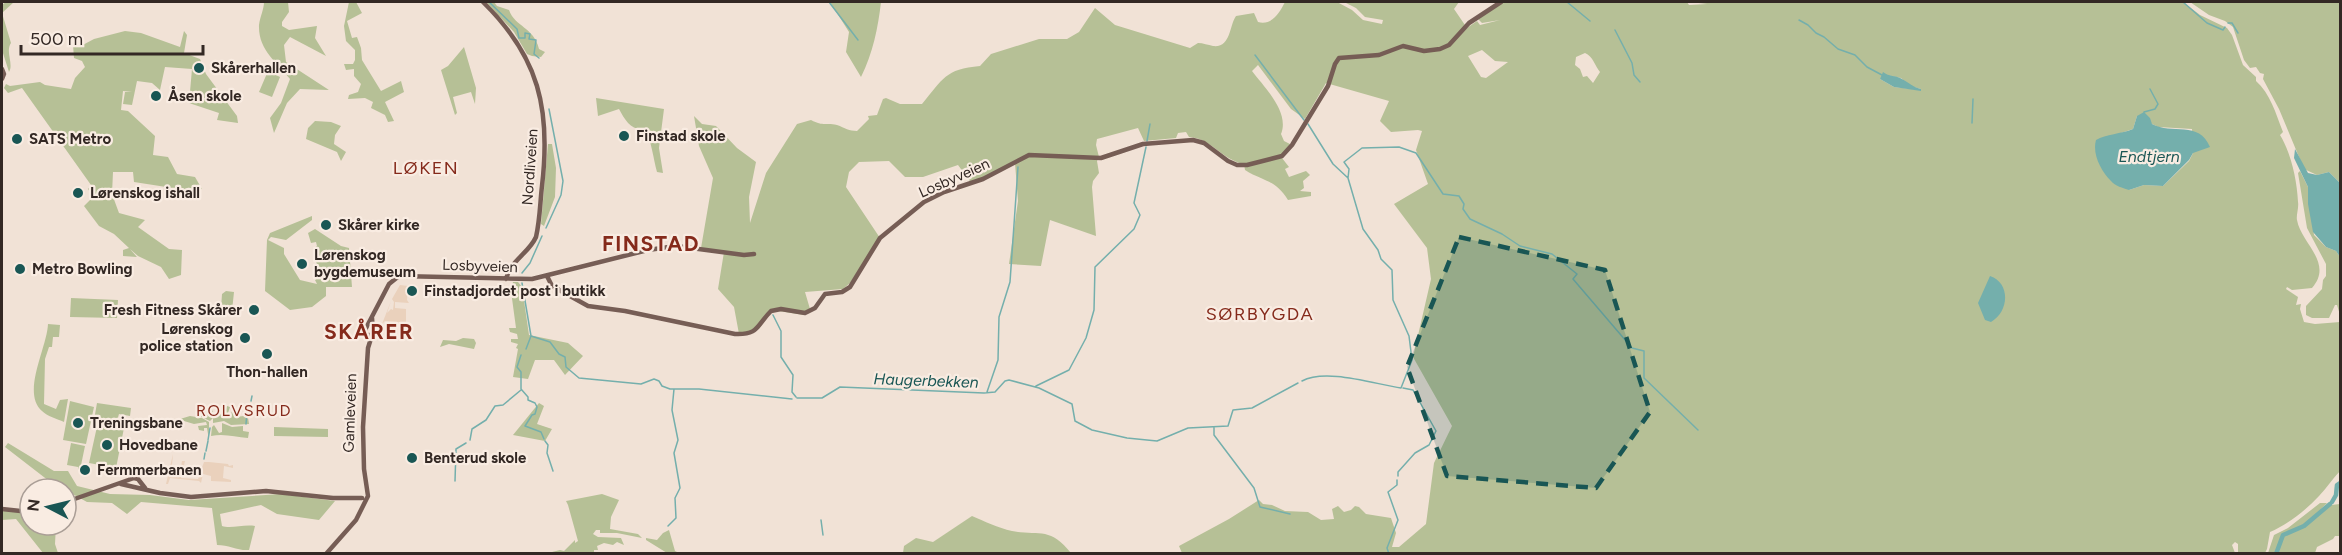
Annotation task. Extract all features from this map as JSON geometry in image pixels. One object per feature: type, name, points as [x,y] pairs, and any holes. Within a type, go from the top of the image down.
[{"type":"main road","name":"Nordliveien","points":[[481,2],[511,33],[527,58],[544,110],[546,142],[536,237],[513,265],[508,279]]},
{"type":"main road","name":"Losbyveien","points":[[398,276],[531,279],[547,276],[552,286],[578,303],[592,308],[625,311],[735,334],[751,333],[759,328],[771,311],[781,309],[805,314],[814,308],[825,294],[846,290],[853,283],[880,238],[931,198],[983,179],[1029,155],[1101,158],[1143,144],[1193,140],[1204,143],[1237,165],[1247,165],[1282,156],[1292,145],[1328,86],[1339,58],[1379,55],[1403,46],[1424,51],[1440,49],[1449,45],[1469,23],[1501,2]]},
{"type":"main road","points":[[2,69],[4,74],[2,78]]},
{"type":"main road","points":[[547,276],[662,247],[683,246],[736,254],[754,254]]},
{"type":"main road","name":"Gamleveien","points":[[326,554],[355,521],[362,509],[368,332],[372,315],[389,284],[398,276]]},
{"type":"main road","points":[[78,499],[130,483],[135,478],[139,485],[147,489],[169,495],[192,497],[266,491],[333,498],[363,495]]},
{"type":"main road","points":[[130,483],[133,488],[139,485]]},
{"type":"main road","points":[[2,508],[18,511]]},
{"type":"highlighted area","points":[[1459,237],[1605,270],[1650,412],[1596,488],[1447,476],[1407,367]]},
{"type":"green space","points":[[6,2],[14,2],[2,13],[2,5]]},
{"type":"green space","points":[[264,2],[288,2],[289,12],[282,26],[289,30],[317,26],[315,38],[326,56],[290,37],[284,45],[286,62],[329,90],[300,89],[287,103],[274,133],[270,118],[281,103],[290,79],[269,55],[262,42],[259,25]]},
{"type":"green space","points":[[349,2],[356,2],[362,13],[347,21],[352,38],[357,37],[362,60],[381,91],[401,81],[404,92],[385,102],[394,121],[388,122],[385,115],[371,108],[373,102],[365,98],[348,99],[349,95],[358,92],[361,84],[354,76],[354,69],[346,70],[344,64],[353,64],[355,60],[355,50],[346,41],[344,26]]},
{"type":"green space","points":[[486,2],[494,2],[497,6],[509,10],[512,16],[533,36],[539,49],[545,52],[541,57],[527,54],[514,32]]},
{"type":"green space","points":[[830,2],[881,2],[869,59],[861,77],[846,52],[849,32]]},
{"type":"green space","points":[[1285,2],[1337,2],[1352,10],[1363,20],[1382,24],[1383,20],[1365,17],[1356,8],[1344,2],[1459,2],[1454,9],[1467,28],[1477,21],[1480,25],[1500,20],[1482,23],[1478,19],[1503,2],[1687,2],[1689,5],[1707,4],[1690,2],[2183,2],[2200,15],[2227,28],[2232,35],[2243,65],[2256,77],[2256,81],[2269,98],[2283,132],[2280,135],[2293,167],[2296,185],[2297,220],[2320,270],[2318,279],[2312,288],[2292,290],[2287,287],[2286,289],[2298,297],[2296,305],[2301,304],[2300,309],[2304,322],[2315,324],[2340,322],[2340,471],[2308,507],[2290,521],[2270,532],[2265,553],[2238,553],[2238,544],[2235,542],[2232,545],[2235,553],[1182,553],[1179,546],[1259,500],[1263,504],[1285,511],[1308,512],[1321,520],[1334,519],[1332,509],[1338,506],[1344,512],[1355,506],[1359,507],[1366,514],[1391,518],[1396,533],[1392,547],[1399,547],[1426,524],[1434,463],[1452,426],[1413,357],[1431,279],[1427,248],[1394,204],[1428,184],[1416,150],[1422,131],[1391,132],[1380,121],[1389,101],[1326,83],[1305,119],[1291,109],[1258,65],[1252,71],[1279,109],[1283,126],[1281,134],[1284,141],[1290,144],[1282,158],[1289,167],[1285,169],[1289,177],[1306,171],[1310,175],[1303,181],[1304,188],[1300,191],[1311,192],[1311,196],[1288,200],[1274,184],[1245,170],[1244,164],[1229,158],[1204,141],[1189,137],[1186,132],[1178,133],[1176,138],[1144,141],[1138,128],[1097,139],[1099,173],[1092,187],[1096,236],[1050,220],[1041,266],[1009,264],[1018,201],[1015,163],[972,184],[958,165],[923,177],[905,177],[889,161],[859,162],[849,172],[846,187],[880,238],[850,283],[843,289],[805,292],[810,309],[804,315],[772,310],[759,329],[739,334],[734,307],[718,289],[724,252],[701,248],[713,178],[699,146],[694,116],[702,124],[716,126],[737,148],[756,162],[749,197],[750,223],[766,173],[797,124],[811,120],[857,131],[869,119],[868,116],[877,115],[883,99],[886,98],[900,104],[922,104],[946,77],[968,67],[980,66],[991,54],[1039,39],[1067,39],[1079,32],[1095,8],[1115,25],[1190,48],[1198,43],[1219,46],[1229,36],[1236,16],[1254,13],[1258,22],[1267,22],[1278,14]],"holes":[[[1482,50],[1495,61],[1508,62],[1486,78],[1481,77],[1468,56]],[[1585,53],[1592,59],[1600,72],[1593,83],[1587,76],[1583,77],[1580,69],[1575,65],[1576,57]],[[1887,75],[1901,78],[1910,86],[1921,90],[1894,87],[1880,79]],[[2137,116],[2158,127],[2192,129],[2193,153],[2189,161],[2163,186],[2144,185],[2129,190],[2118,134],[2133,129]]]},
{"type":"green space","points":[[2190,2],[2340,2],[2340,183],[2329,172],[2317,175],[2304,169],[2279,109],[2263,79],[2264,74],[2260,73],[2256,67],[2250,68],[2244,60],[2233,27]]},
{"type":"green space","points":[[2,13],[11,43],[9,72],[2,50]]},
{"type":"green space","points":[[125,31],[141,33],[180,47],[184,31],[187,35],[184,53],[200,59],[206,74],[237,116],[238,123],[217,120],[219,113],[189,103],[192,69],[165,67],[160,90],[152,83],[137,81],[132,105],[123,104],[125,92],[132,92],[123,91],[121,110],[128,111],[155,136],[153,155],[168,157],[177,174],[195,177],[202,189],[192,191],[134,182],[133,172],[113,172],[112,194],[119,213],[145,220],[138,227],[169,249],[182,250],[181,275],[169,279],[161,267],[138,256],[130,249],[137,257],[123,256],[123,250],[129,248],[114,234],[99,226],[84,206],[93,197],[88,189],[91,185],[22,88],[8,93],[4,88],[6,84],[10,86],[40,82],[45,85],[71,89],[75,78],[85,67],[82,61],[74,58],[73,45],[79,47],[94,39]]},
{"type":"green space","points":[[464,47],[476,88],[475,104],[471,92],[453,97],[457,113],[455,115],[441,70],[448,66]]},
{"type":"green space","points":[[268,71],[280,77],[272,97],[259,92]]},
{"type":"green space","points":[[596,98],[664,109],[659,148],[663,173],[657,172],[645,129],[632,126],[619,109],[598,116]]},
{"type":"green space","points":[[315,121],[331,122],[341,126],[335,135],[334,144],[346,152],[341,161],[337,152],[306,139],[308,128]]},
{"type":"green space","points":[[548,144],[552,144],[556,168],[555,197],[544,226],[541,224]]},
{"type":"green space","points":[[2300,171],[2308,187],[2314,235],[2326,247],[2336,251],[2340,257],[2340,315],[2335,305],[2329,318],[2312,318],[2306,315],[2306,306],[2322,289],[2326,276],[2326,264],[2307,228],[2298,173]]},
{"type":"green space","points":[[312,216],[312,220],[286,240],[271,237],[268,240],[284,248],[284,254],[300,280],[317,284],[315,280],[320,277],[313,249],[317,246],[316,242],[311,243],[308,233],[315,229],[341,246],[349,248],[352,287],[326,287],[326,296],[312,307],[290,310],[265,291],[267,240],[270,233]]},
{"type":"green space","points":[[513,282],[518,282],[522,287],[529,335],[568,343],[583,356],[565,375],[554,360],[535,360],[528,379],[513,377],[518,344],[511,342],[511,339],[518,339],[517,334],[510,332],[509,328],[516,328],[511,291]]},
{"type":"green space","points":[[226,291],[234,292],[232,311],[221,309],[222,294]]},
{"type":"green space","points":[[71,298],[118,300],[117,318],[70,317]]},
{"type":"green space","points":[[48,324],[60,325],[59,337],[53,337],[52,347],[49,347],[45,359],[44,404],[56,409],[60,400],[68,399],[64,422],[42,411],[36,403],[34,393],[34,382]]},
{"type":"green space","points":[[463,338],[474,339],[476,343],[474,349],[449,344],[440,347],[443,340],[456,341]]},
{"type":"green space","name":"Treningsbane","points":[[70,401],[94,407],[86,444],[63,440]]},
{"type":"green space","points":[[97,403],[131,408],[130,416],[119,414],[116,424],[94,420]]},
{"type":"green space","points":[[539,403],[544,406],[537,424],[552,429],[545,441],[513,435]]},
{"type":"green space","points":[[227,406],[230,407],[228,413],[231,414],[235,408],[235,417],[244,416],[244,411],[247,411],[249,424],[231,425],[224,421],[213,423],[213,418],[210,421],[197,415],[202,411],[204,414],[211,415],[212,410],[216,416],[217,413],[224,415]]},
{"type":"green space","points":[[190,416],[209,422],[209,440],[207,428],[204,428],[204,431],[199,430],[198,426],[207,425],[206,422],[194,424],[184,421],[180,425],[181,430],[178,430],[180,419]]},
{"type":"green space","name":"Hovedbane","points":[[98,422],[124,428],[116,468],[89,463]]},
{"type":"green space","points":[[222,423],[232,427],[243,426],[243,431],[249,432],[248,438],[211,436],[214,425],[219,433],[222,432]]},
{"type":"green space","points":[[274,427],[328,429],[328,437],[274,436]]},
{"type":"green space","points":[[8,443],[54,471],[68,471],[72,477],[44,477],[5,447]]},
{"type":"green space","points":[[71,443],[85,446],[80,470],[78,467],[67,465]]},
{"type":"green space","points":[[78,486],[110,494],[150,495],[189,500],[281,494],[335,501],[319,520],[277,514],[261,505],[220,514],[222,526],[255,526],[249,550],[217,545],[212,508],[141,502],[127,514],[112,503],[87,502],[78,497]]},
{"type":"green space","points":[[602,494],[619,500],[611,517],[610,529],[638,534],[642,538],[617,533],[600,533],[600,530],[596,530],[593,534],[598,537],[621,538],[624,545],[617,542],[613,545],[604,543],[597,546],[598,550],[594,550],[594,553],[548,553],[564,551],[575,540],[575,543],[578,541],[566,501]]},
{"type":"green space","points":[[2320,503],[2327,503],[2321,509],[2323,511],[2331,505],[2340,504],[2340,536],[2335,536],[2317,547],[2315,553],[2268,553],[2274,535],[2288,528]]},
{"type":"green space","points":[[2,508],[18,510],[18,522],[16,519],[2,520]]},
{"type":"green space","points":[[972,516],[1007,530],[1050,535],[1071,553],[903,553],[904,546],[916,538],[933,542]]},
{"type":"green space","points":[[669,530],[675,551],[679,553],[667,553],[646,540],[646,538],[657,540]]},
{"type":"green space","points":[[30,537],[55,537],[58,553],[43,553]]},
{"type":"shaded area","points":[[400,285],[408,286],[407,300],[409,303],[395,302],[395,308],[406,309],[406,323],[385,321],[382,324],[391,301],[387,313],[393,310],[392,299]]},
{"type":"shaded area","points":[[173,454],[171,477],[179,477],[182,461],[185,461],[181,478],[198,479],[204,462],[209,462],[233,465],[233,468],[224,466],[223,478],[231,482],[211,481],[211,476],[203,474],[201,483],[170,478],[166,484]]},
{"type":"water","points":[[1883,72],[1900,78],[1921,91],[1894,87],[1880,79]]},
{"type":"water","name":"Endtjern","points":[[2144,112],[2152,124],[2192,131],[2205,139],[2210,147],[2193,153],[2163,186],[2144,185],[2129,190],[2119,187],[2104,172],[2096,156],[2095,145],[2096,140],[2104,136],[2133,129],[2137,116]]},
{"type":"water","points":[[2295,149],[2308,173],[2317,175],[2329,172],[2340,183],[2340,257],[2336,251],[2326,247],[2313,232],[2308,204],[2308,187],[2294,158]]},
{"type":"water","points":[[1990,276],[2002,285],[2005,298],[2001,312],[1991,322],[1985,320],[1978,303]]},
{"type":"waterway","points":[[489,2],[517,29],[519,38],[525,38],[525,33],[530,34],[529,39],[536,40],[534,54],[539,58]]},
{"type":"waterway","points":[[829,2],[858,40]]},
{"type":"waterway","points":[[1567,2],[1590,21]]},
{"type":"waterway","points":[[2183,2],[2207,23],[2223,30],[2225,27]]},
{"type":"waterway","points":[[1799,20],[1838,49],[1855,55],[1867,67],[1882,75]]},
{"type":"waterway","points":[[2228,23],[2232,23],[2238,33]]},
{"type":"waterway","points":[[1615,30],[1632,63],[1634,75],[1640,82]]},
{"type":"waterway","name":"Haugerbekken","points":[[1255,55],[1304,120]]},
{"type":"waterway","points":[[2144,112],[2155,109],[2158,104],[2150,89]]},
{"type":"waterway","points":[[1972,123],[1973,99]]},
{"type":"waterway","points":[[546,228],[561,195],[563,181],[549,109]]},
{"type":"waterway","points":[[1147,141],[1150,124]]},
{"type":"waterway","name":"Haugerbekken","points":[[1302,381],[1312,377],[1337,376],[1401,388],[1412,360],[1409,336],[1393,300],[1392,270],[1381,259],[1378,250],[1363,229],[1348,178],[1333,164],[1308,124]]},
{"type":"waterway","points":[[1036,386],[1069,370],[1086,338],[1094,310],[1095,267],[1134,229],[1140,215],[1134,203],[1146,147]]},
{"type":"waterway","points":[[1348,178],[1349,169],[1344,162],[1362,148],[1399,147],[1416,153],[1443,194],[1459,196],[1464,204],[1463,209],[1470,219],[1502,234],[1520,246],[1552,254],[1577,274],[1573,279],[1632,348],[1644,351],[1644,378],[1698,430]]},
{"type":"waterway","points":[[987,392],[998,360],[999,317],[1010,282],[1018,167]]},
{"type":"waterway","points":[[522,273],[530,263],[542,236]]},
{"type":"waterway","points":[[522,283],[531,336],[550,342],[559,354],[565,357],[566,367],[579,378],[641,384],[654,379],[670,389],[699,389],[792,399]]},
{"type":"waterway","points":[[773,315],[781,331],[781,357],[793,375],[792,392],[796,397]]},
{"type":"waterway","points":[[526,349],[531,336]]},
{"type":"waterway","points":[[521,355],[517,367],[521,372],[521,389],[528,400],[535,403],[537,407],[535,414],[525,426],[541,432],[544,439]]},
{"type":"waterway","name":"Haugerbekken","points":[[797,398],[822,398],[840,387],[984,393],[995,392],[1005,381],[1009,380],[1039,388],[1072,404],[1075,421],[1092,430],[1127,438],[1157,441],[1188,428],[1228,426],[1233,410],[1252,408],[1298,383]]},
{"type":"waterway","points":[[1398,476],[1398,472],[1415,453],[1429,445],[1436,431],[1413,390],[1403,388]]},
{"type":"waterway","points":[[668,526],[676,518],[675,498],[680,488],[674,453],[678,440],[672,410],[674,389]]},
{"type":"waterway","points":[[470,440],[472,429],[486,420],[495,406],[503,405],[521,390]]},
{"type":"waterway","points":[[251,401],[252,396]]},
{"type":"waterway","points":[[246,424],[247,412]]},
{"type":"waterway","points":[[1214,427],[1214,435],[1254,488],[1260,507],[1290,514]]},
{"type":"waterway","points":[[208,440],[210,428]]},
{"type":"waterway","points":[[206,451],[208,441]]},
{"type":"waterway","points":[[545,441],[548,445],[547,453],[553,471]]},
{"type":"waterway","points":[[455,481],[456,449],[466,443]]},
{"type":"waterway","points":[[204,459],[205,453]]},
{"type":"waterway","points":[[1389,554],[1387,548],[1398,520],[1388,492],[1397,485],[1397,480]]},
{"type":"waterway","points":[[2332,502],[2336,495],[2337,485],[2340,483]]},
{"type":"waterway","points":[[2276,554],[2283,535],[2304,526],[2330,504]]},
{"type":"waterway","points":[[821,520],[823,535]]},
{"type":"place","name":"Skårerhallen","points":[[199,68]]},
{"type":"place","name":"Åsen skole","points":[[156,96]]},
{"type":"place","name":"Finstad skole","points":[[624,136]]},
{"type":"place","name":"SATS Metro","points":[[17,139]]},
{"type":"place","name":"Lørenskog ishall","points":[[78,193]]},
{"type":"place","name":"Skårer kirke","points":[[326,225]]},
{"type":"place","name":"Lørenskog bygdemuseum","points":[[302,264]]},
{"type":"place","name":"Metro Bowling","points":[[20,269]]},
{"type":"place","name":"Finstadjordet post i butikk","points":[[412,291]]},
{"type":"place","name":"Fresh Fitness Skårer","points":[[254,310]]},
{"type":"place","name":"Lørenskog police station","points":[[245,338]]},
{"type":"place","name":"Thon-hallen","points":[[267,354]]},
{"type":"place","name":"Treningsbane","points":[[78,423]]},
{"type":"place","name":"Hovedbane","points":[[107,445]]},
{"type":"place","name":"Benterud skole","points":[[412,458]]},
{"type":"place","name":"Fermmerbanen","points":[[85,470]]},
{"type":"district","name":"LØKEN","points":[[426,168]]},
{"type":"district","name":"FINSTAD","points":[[651,244]]},
{"type":"district","name":"SØRBYGDA","points":[[1260,314]]},
{"type":"district","name":"SKÅRER","points":[[369,332]]},
{"type":"district","name":"ROLVSRUD","points":[[244,410]]}]
